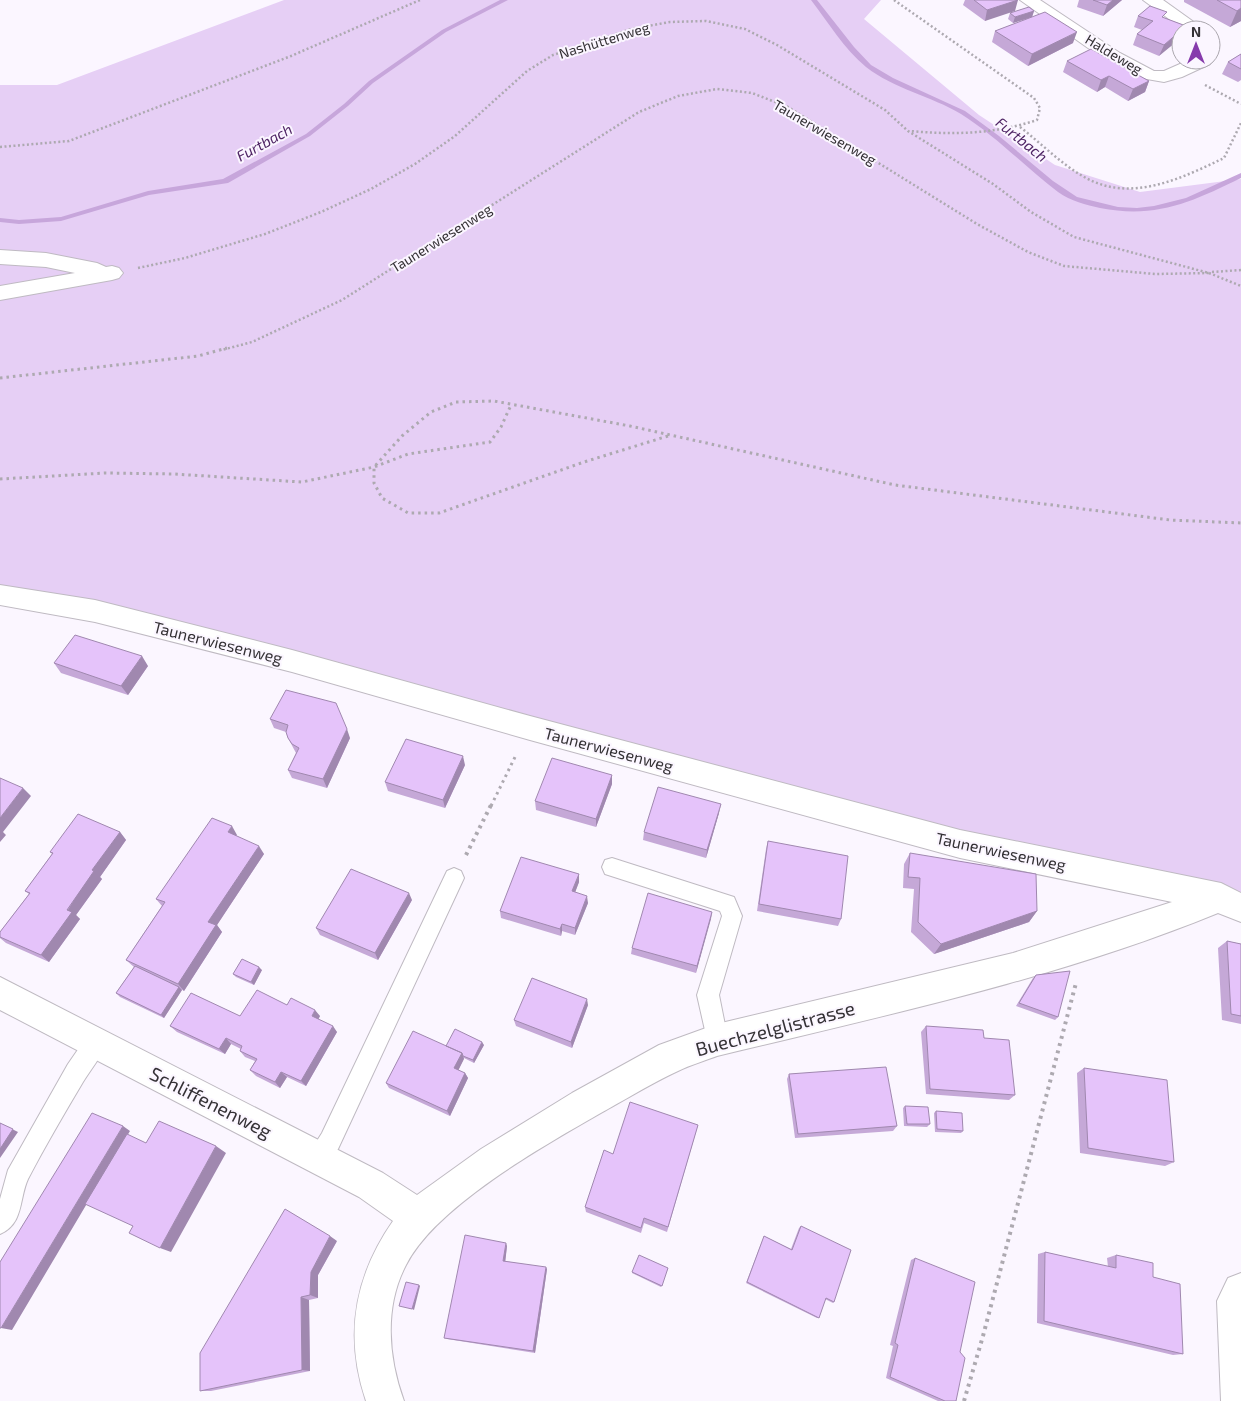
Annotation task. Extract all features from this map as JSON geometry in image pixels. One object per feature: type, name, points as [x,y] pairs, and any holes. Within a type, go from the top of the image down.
[{"type":"street","name":"Haldeweg","points":[[1029,0],[1102,49],[1146,74],[1157,78],[1181,71]]},
{"type":"street","points":[[1152,0],[1181,20]]},
{"type":"street","points":[[0,258],[46,260],[112,273]]},
{"type":"street","points":[[0,293],[112,273]]},
{"type":"street","name":"Taunerwiesenweg","points":[[0,595],[95,611],[292,661],[530,728],[960,844],[1234,899]]},
{"type":"street","name":"Buechzelglistrasse","points":[[385,1401],[376,1374],[372,1341],[374,1304],[381,1278],[393,1250],[418,1217],[489,1164],[550,1124],[670,1058],[717,1040],[1014,968],[1234,899]]},
{"type":"street","name":"Schliffenenweg","points":[[0,993],[371,1184],[418,1217]]},
{"type":"street","points":[[1240,1401],[1235,1301],[1241,1292]]},
{"type":"lane","points":[[612,867],[727,904],[732,916],[708,995],[717,1040]]},
{"type":"lane","points":[[318,1158],[330,1141],[454,878]]},
{"type":"lane","points":[[0,1222],[11,1204],[16,1178],[76,1072],[96,1042]]},
{"type":"path","points":[[0,147],[70,141],[291,56],[420,0]]},
{"type":"path","points":[[894,0],[1034,98],[1040,108],[1037,120],[1020,126],[957,135],[908,131]]},
{"type":"path","name":"Nashüttenweg","points":[[112,273],[185,258],[265,234],[321,212],[371,189],[415,164],[455,136],[527,71],[553,55],[631,29],[670,22],[706,21],[744,29],[777,45],[885,110],[908,131]]},
{"type":"path","points":[[1181,71],[1241,104]]},
{"type":"path","name":"Taunerwiesenweg","points":[[0,378],[198,356],[252,342],[342,300],[639,112],[678,96],[717,90],[752,93],[788,107],[976,224],[1028,252],[1064,266],[1155,274],[1209,273],[1241,270]]},
{"type":"path","points":[[1020,126],[1088,178],[1103,186],[1124,190],[1143,189],[1224,158],[1230,151],[1234,136],[1241,123]]},
{"type":"path","points":[[908,131],[993,184],[1031,212],[1074,237],[1209,273],[1241,286]]},
{"type":"path","points":[[668,436],[584,462],[439,513],[408,513],[382,498],[374,483],[374,468],[402,436],[431,412],[456,402],[494,401],[630,426],[668,436],[895,485],[1170,520],[1241,523]]},
{"type":"path","points":[[0,479],[105,473],[174,474],[302,482],[374,468],[408,454],[490,442],[502,427],[511,405]]},
{"type":"path","points":[[454,878],[530,728]]},
{"type":"path","points":[[964,1401],[983,1336],[1078,976]]},
{"type":"shaded area","points":[[284,0],[881,0],[864,19],[979,115],[1055,165],[1140,192],[1241,179],[1241,913],[0,595],[0,85],[57,85]]},
{"type":"building","points":[[974,0],[1018,0],[987,10]]},
{"type":"building","points":[[1093,0],[1113,0],[1107,5]]},
{"type":"building","points":[[1217,0],[1241,0],[1241,8],[1237,11]]},
{"type":"building","points":[[1150,6],[1167,12],[1162,17],[1171,20],[1171,39],[1164,45],[1137,34],[1153,21],[1138,16]]},
{"type":"building","points":[[1029,7],[1034,11],[1015,17],[1010,13]]},
{"type":"building","points":[[1045,12],[1077,32],[1032,54],[995,31]]},
{"type":"building","points":[[1091,49],[1149,81],[1133,89],[1109,76],[1101,80],[1067,61]]},
{"type":"building","points":[[1241,54],[1241,69],[1228,62]]},
{"type":"building","points":[[75,635],[142,656],[121,686],[54,663]]},
{"type":"building","points":[[286,690],[336,703],[347,729],[323,779],[288,770],[299,748],[292,744],[288,738],[286,732],[288,725],[270,719]]},
{"type":"building","points":[[406,739],[463,756],[443,800],[385,782]]},
{"type":"building","points":[[552,758],[612,775],[596,819],[535,801]]},
{"type":"building","points":[[0,778],[23,788],[0,818]]},
{"type":"building","points":[[658,787],[721,804],[707,850],[644,832]]},
{"type":"building","points":[[78,814],[120,832],[92,870],[94,871],[67,910],[72,912],[41,955],[0,937],[0,932],[30,893],[25,891],[53,853],[50,852]]},
{"type":"building","points":[[212,818],[232,826],[228,832],[259,846],[208,922],[216,925],[178,984],[126,960],[165,902],[156,899]]},
{"type":"building","points":[[768,841],[848,856],[841,919],[759,904]]},
{"type":"building","points":[[910,853],[1036,874],[1037,911],[941,944],[918,922],[920,878],[908,877]]},
{"type":"building","points":[[521,857],[579,874],[572,891],[587,896],[575,928],[562,924],[560,929],[500,911]]},
{"type":"building","points":[[351,869],[409,893],[375,953],[316,928]]},
{"type":"building","points":[[648,893],[712,912],[697,966],[632,948]]},
{"type":"building","points":[[1227,941],[1241,944],[1241,1016],[1231,1014]]},
{"type":"building","points":[[242,959],[259,967],[251,982],[233,974]]},
{"type":"building","points":[[135,966],[179,987],[161,1015],[116,993]]},
{"type":"building","points":[[1070,971],[1058,1017],[1019,1003],[1036,975]]},
{"type":"building","points":[[532,978],[587,999],[571,1042],[514,1020]]},
{"type":"building","points":[[257,990],[287,1005],[291,998],[315,1010],[312,1016],[333,1026],[301,1081],[281,1072],[275,1082],[250,1070],[257,1059],[240,1051],[242,1046],[226,1038],[219,1049],[170,1026],[191,993],[240,1016]]},
{"type":"building","points":[[926,1026],[983,1030],[984,1038],[1009,1040],[1015,1095],[930,1089]]},
{"type":"building","points":[[455,1029],[482,1042],[473,1060],[446,1046]]},
{"type":"building","points":[[413,1031],[462,1053],[454,1068],[465,1073],[447,1111],[386,1083]]},
{"type":"building","points":[[886,1067],[897,1126],[798,1134],[789,1074]]},
{"type":"building","points":[[1084,1068],[1167,1080],[1174,1162],[1088,1148]]},
{"type":"building","points":[[630,1102],[698,1125],[668,1227],[644,1218],[641,1228],[585,1207],[604,1150],[613,1154]]},
{"type":"building","points":[[905,1106],[928,1107],[930,1124],[907,1124]]},
{"type":"building","points":[[936,1111],[962,1113],[963,1131],[937,1129]]},
{"type":"building","points":[[92,1113],[123,1126],[0,1328],[0,1262]]},
{"type":"building","points":[[159,1121],[216,1146],[160,1248],[129,1233],[133,1226],[85,1204],[127,1134],[146,1143]]},
{"type":"building","points":[[0,1123],[13,1129],[0,1149]]},
{"type":"building","points":[[285,1209],[330,1236],[311,1272],[310,1295],[301,1297],[302,1370],[200,1391],[200,1353]]},
{"type":"building","points":[[801,1226],[851,1250],[834,1302],[826,1298],[819,1318],[747,1282],[764,1236],[792,1250]]},
{"type":"building","points":[[465,1235],[506,1243],[503,1261],[546,1267],[533,1351],[444,1338]]},
{"type":"building","points":[[1045,1252],[1116,1268],[1116,1255],[1153,1263],[1153,1277],[1180,1284],[1183,1354],[1044,1321]]},
{"type":"building","points":[[639,1255],[668,1268],[662,1286],[632,1272]]},
{"type":"building","points":[[915,1258],[975,1282],[960,1352],[965,1358],[956,1401],[945,1401],[890,1377],[898,1345],[895,1343]]},
{"type":"building","points":[[406,1282],[419,1285],[412,1309],[399,1306]]},
{"type":"waterway","name":"Furtbach","points":[[0,220],[19,222],[61,219],[148,193],[225,181],[308,135],[346,105],[371,82],[444,31],[505,0]]},
{"type":"waterway","name":"Furtbach","points":[[814,0],[851,49],[869,66],[902,85],[951,106],[974,120],[1051,183],[1075,198],[1118,209],[1154,209],[1188,199],[1241,175]]}]
